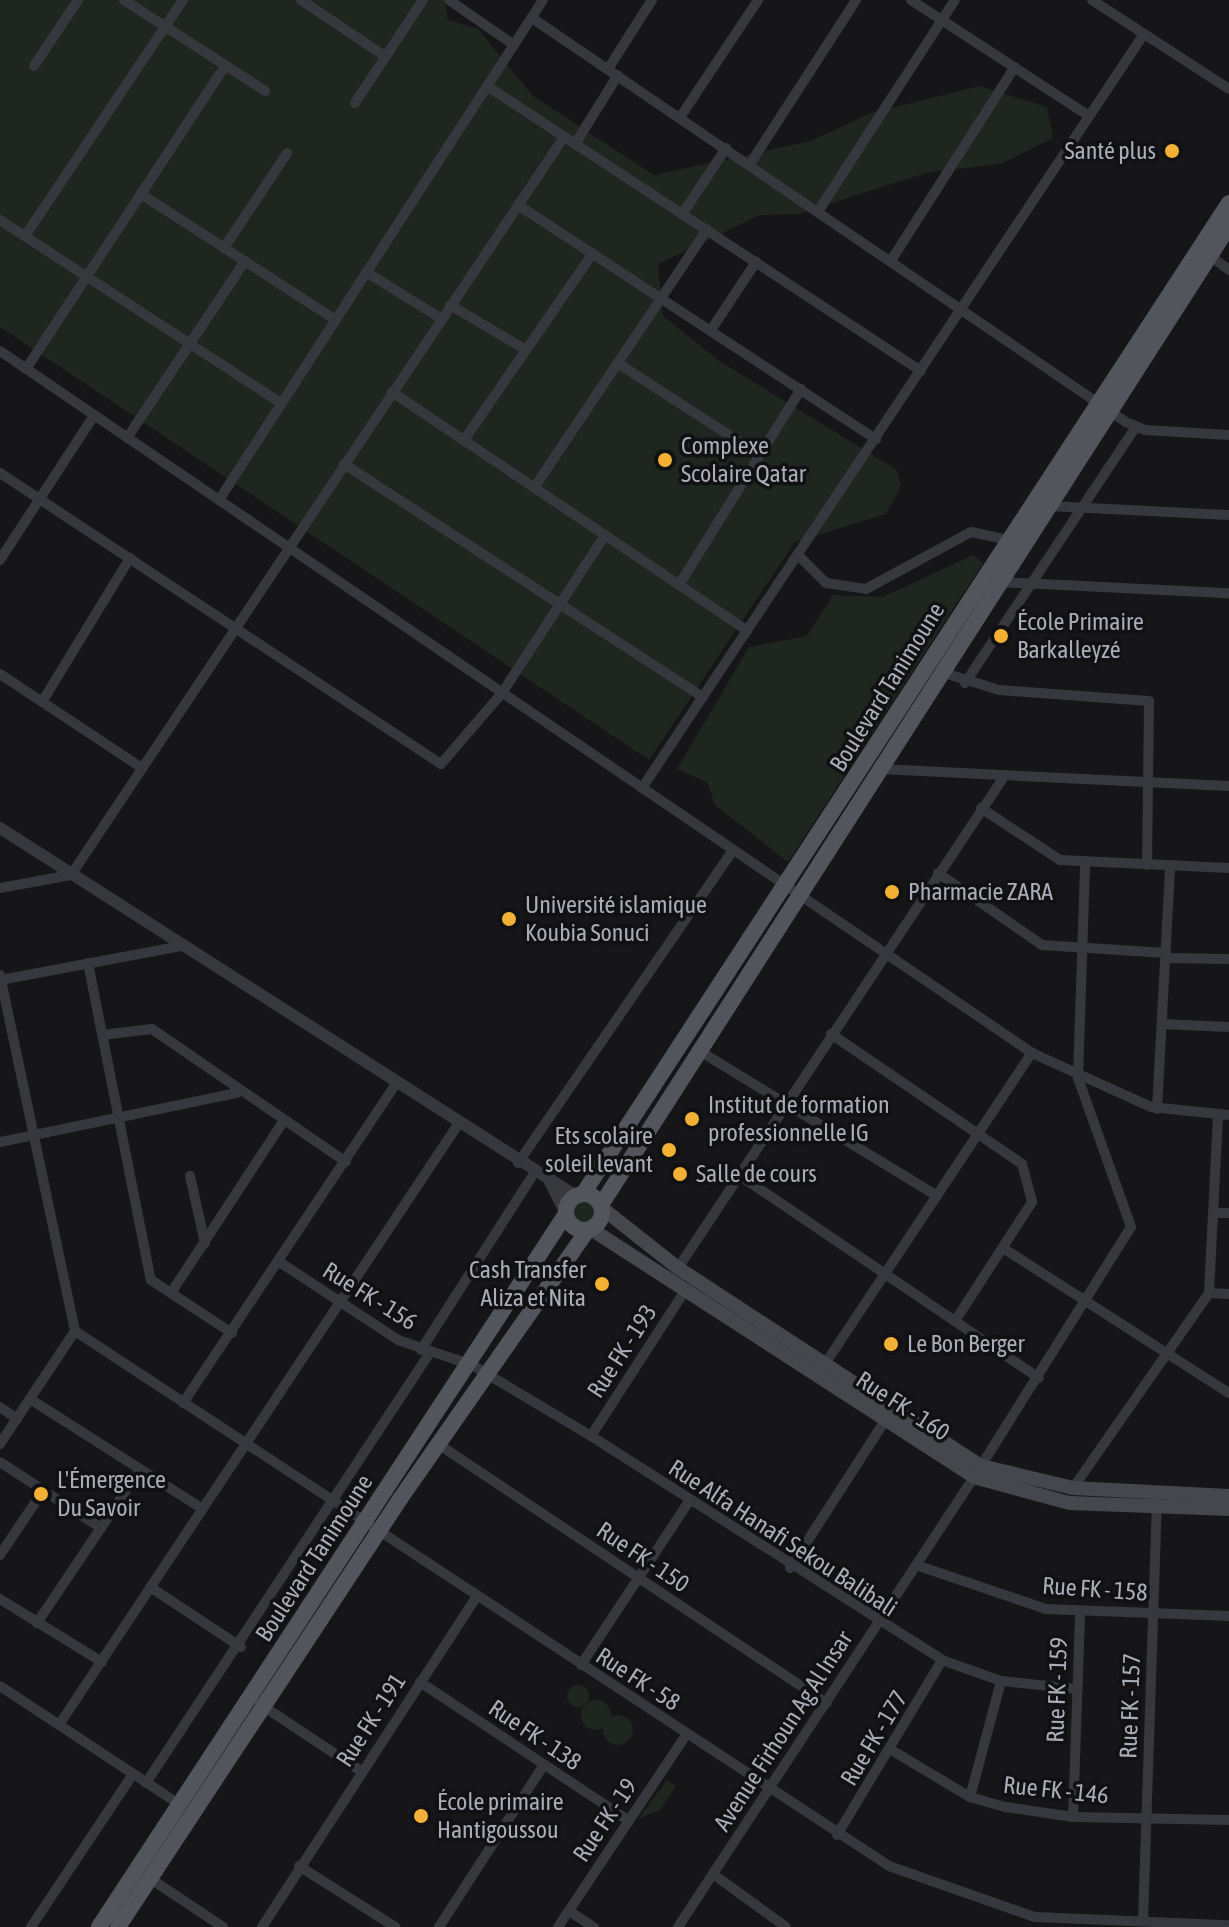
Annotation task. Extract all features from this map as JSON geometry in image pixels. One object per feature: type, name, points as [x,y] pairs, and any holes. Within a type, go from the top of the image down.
[{"type":"main road","name":"Boulevard Tanimoune","points":[[373,1528],[438,1444],[566,1214],[880,769],[1049,506],[1104,407],[1229,203]]},
{"type":"main road","name":"Boulevard Tanimoune","points":[[99,1927],[144,1874],[479,1369],[590,1229],[1010,540],[1229,226]]},
{"type":"main road","points":[[580,1195],[602,1207]]},
{"type":"main road","name":"Rue FK - 160","points":[[602,1207],[678,1268],[825,1364],[977,1472]]},
{"type":"main road","points":[[566,1214],[572,1225],[590,1229]]},
{"type":"main road","name":"Rue FK - 160","points":[[590,1229],[886,1419],[977,1472],[1070,1503],[1229,1496]]},
{"type":"main road","name":"Rue FK - 160","points":[[997,1480],[1229,1509]]},
{"type":"main road","name":"Boulevard Tanimoune","points":[[118,1927],[179,1804],[258,1703]]},
{"type":"street","points":[[34,66],[78,0]]},
{"type":"street","points":[[124,0],[265,91]]},
{"type":"street","points":[[25,236],[183,0]]},
{"type":"street","points":[[301,0],[386,57]]},
{"type":"street","points":[[355,103],[423,0]]},
{"type":"street","points":[[449,0],[514,45]]},
{"type":"street","points":[[219,500],[543,0]]},
{"type":"street","points":[[608,69],[652,0]]},
{"type":"street","points":[[681,116],[758,0]]},
{"type":"street","points":[[750,164],[856,0]]},
{"type":"street","points":[[911,0],[1089,116]]},
{"type":"street","points":[[819,210],[955,0]]},
{"type":"street","points":[[1092,0],[1229,89]]},
{"type":"street","points":[[532,18],[964,307],[1136,427],[1229,435]]},
{"type":"street","points":[[642,788],[1144,34]]},
{"type":"street","points":[[26,369],[225,66]]},
{"type":"street","points":[[892,259],[1015,67]]},
{"type":"street","points":[[575,144],[618,75]]},
{"type":"street","points":[[487,86],[921,371]]},
{"type":"street","points":[[0,888],[71,875],[564,137]]},
{"type":"street","points":[[683,213],[726,148]]},
{"type":"street","points":[[224,248],[287,153]]},
{"type":"street","points":[[141,194],[336,320]]},
{"type":"street","points":[[518,205],[876,439]]},
{"type":"street","points":[[0,220],[281,403]]},
{"type":"street","points":[[534,488],[707,230]]},
{"type":"street","points":[[464,440],[593,253]]},
{"type":"street","points":[[1210,256],[1229,270]]},
{"type":"street","points":[[127,438],[245,261]]},
{"type":"street","points":[[711,330],[756,262]]},
{"type":"street","points":[[366,272],[442,319]]},
{"type":"street","points":[[450,305],[526,350]]},
{"type":"street","points":[[0,351],[1032,1053],[1078,1078],[1157,1109],[1224,1115],[1213,1213],[1209,1293],[1073,1488]]},
{"type":"street","points":[[619,364],[758,454]]},
{"type":"street","points":[[679,585],[801,389]]},
{"type":"street","points":[[392,392],[747,631]]},
{"type":"street","points":[[0,560],[94,415]]},
{"type":"street","points":[[965,683],[1035,583],[1136,427]]},
{"type":"street","points":[[344,464],[703,697]]},
{"type":"street","points":[[0,473],[441,764],[502,693],[605,535]]},
{"type":"street","points":[[1049,506],[1229,515]]},
{"type":"street","points":[[798,555],[826,583],[866,589],[971,532],[1010,540]]},
{"type":"street","points":[[42,702],[130,558]]},
{"type":"street","points":[[1000,582],[1229,593]]},
{"type":"street","points":[[941,672],[965,683],[1149,701],[1147,865]]},
{"type":"street","points":[[0,674],[142,768]]},
{"type":"street","points":[[880,769],[1229,786]]},
{"type":"street","points":[[678,1268],[884,952],[1005,775]]},
{"type":"street","points":[[981,808],[1060,860],[1229,868]]},
{"type":"street","points":[[0,828],[457,1126],[550,1182],[580,1195]]},
{"type":"street","points":[[518,1163],[733,850]]},
{"type":"street","points":[[1078,1078],[1085,862]]},
{"type":"street","points":[[1157,1109],[1170,866]]},
{"type":"street","points":[[938,873],[1042,945],[1229,959]]},
{"type":"street","points":[[0,1444],[75,1331],[0,978],[181,946]]},
{"type":"street","points":[[88,963],[151,1280],[232,1333]]},
{"type":"street","points":[[1162,1024],[1229,1027]]},
{"type":"street","points":[[102,1035],[152,1029],[237,1093],[346,1162]]},
{"type":"street","points":[[831,1034],[1019,1158],[1031,1190],[1032,1202],[955,1321]]},
{"type":"street","points":[[698,1050],[937,1196]]},
{"type":"street","points":[[825,1364],[1032,1053]]},
{"type":"street","name":"Avenue Firhoun Ag Al Insar","points":[[678,1927],[1039,1378],[1131,1227],[1078,1078]]},
{"type":"street","points":[[183,1403],[281,1263],[395,1085]]},
{"type":"street","points":[[0,1142],[237,1093]]},
{"type":"street","points":[[171,1293],[283,1122]]},
{"type":"street","points":[[59,1725],[201,1508],[341,1305],[457,1126]]},
{"type":"street","points":[[146,1783],[241,1647],[534,1173]]},
{"type":"street","points":[[739,1175],[1039,1378]]},
{"type":"street","points":[[190,1176],[205,1243]]},
{"type":"street","points":[[550,1182],[566,1214]]},
{"type":"street","points":[[1213,1213],[1229,1213]]},
{"type":"street","points":[[1003,1248],[1163,1357],[1229,1393]]},
{"type":"street","name":"Rue FK - 156","points":[[281,1263],[341,1305],[425,1352],[479,1369]]},
{"type":"street","name":"Rue FK - 193","points":[[591,1436],[686,1289]]},
{"type":"street","points":[[1209,1293],[1229,1294]]},
{"type":"street","name":"Rue FK - 58","points":[[75,1331],[837,1835],[927,1885],[1034,1922],[1143,1921],[1229,1925]]},
{"type":"street","name":"Rue Alfa Hanafi Sekou Balibali","points":[[479,1369],[591,1436],[877,1625],[942,1660],[1001,1681],[1077,1689]]},
{"type":"street","points":[[30,1399],[201,1508]]},
{"type":"street","points":[[0,1407],[17,1419]]},
{"type":"street","points":[[790,1568],[886,1419]]},
{"type":"street","name":"Rue FK - 150","points":[[438,1444],[826,1703]]},
{"type":"street","points":[[0,1462],[101,1528]]},
{"type":"street","points":[[37,1623],[140,1470]]},
{"type":"street","points":[[0,1555],[43,1491]]},
{"type":"street","name":"Rue FK - 157","points":[[1143,1921],[1158,1499]]},
{"type":"street","points":[[581,1665],[689,1501]]},
{"type":"street","name":"Rue FK - 158","points":[[916,1565],[1007,1599],[1080,1612],[1229,1616]]},
{"type":"street","points":[[150,1587],[241,1647]]},
{"type":"street","name":"Rue FK - 191","points":[[262,1927],[477,1596]]},
{"type":"street","points":[[0,1599],[102,1662]]},
{"type":"street","name":"Rue FK - 159","points":[[1073,1817],[1080,1612]]},
{"type":"street","name":"Rue FK - 177","points":[[837,1835],[893,1751],[942,1660]]},
{"type":"street","points":[[970,1797],[1001,1681]]},
{"type":"street","name":"Rue FK - 138","points":[[420,1682],[629,1821]]},
{"type":"street","points":[[0,1686],[179,1804]]},
{"type":"street","points":[[258,1703],[361,1771]]},
{"type":"street","name":"Rue FK - 19","points":[[558,1927],[686,1735]]},
{"type":"street","name":"Rue FK - 146","points":[[893,1751],[970,1797],[1073,1817],[1229,1820]]},
{"type":"street","points":[[439,1927],[544,1765]]},
{"type":"street","points":[[31,1927],[133,1774]]},
{"type":"street","points":[[299,1866],[395,1927]]},
{"type":"street","points":[[144,1874],[223,1927]]},
{"type":"street","points":[[713,1874],[786,1927]]},
{"type":"street","points":[[569,1911],[594,1927]]},
{"type":"shaded area","points":[[0,0],[445,0],[448,20],[478,29],[533,96],[654,175],[811,141],[871,113],[979,86],[1047,107],[1053,138],[1001,164],[929,172],[798,214],[760,215],[658,264],[663,316],[718,360],[897,470],[901,486],[886,514],[795,542],[649,760],[0,327]]},
{"type":"shaded area","points":[[973,555],[983,563],[788,862],[715,805],[707,782],[677,769],[749,647],[807,636],[833,595],[883,597]]},
{"type":"shaded area","points":[[583,1198],[592,1202],[596,1211],[592,1220],[583,1224],[574,1220],[570,1211],[574,1202]]},
{"type":"shaded area","points":[[578,1685],[586,1688],[589,1696],[586,1704],[578,1707],[570,1704],[567,1696],[570,1688]]},
{"type":"shaded area","points":[[596,1700],[607,1704],[611,1715],[607,1726],[596,1730],[585,1726],[581,1715],[585,1704]]},
{"type":"shaded area","points":[[618,1715],[624,1716],[632,1724],[632,1736],[624,1744],[618,1745],[612,1744],[604,1736],[603,1730],[604,1724],[612,1716]]},
{"type":"shaded area","points":[[667,1780],[676,1786],[660,1810],[638,1819]]},
{"type":"place","name":"Santé plus","points":[[1172,151]]},
{"type":"place","name":"Complexe Scolaire Qatar","points":[[665,460]]},
{"type":"place","name":"École Primaire Barkalleyzé","points":[[1001,636]]},
{"type":"place","name":"Pharmacie ZARA","points":[[892,892]]},
{"type":"place","name":"Université islamique Koubia Sonuci","points":[[509,919]]},
{"type":"place","name":"Institut de formation professionnelle IG","points":[[692,1119]]},
{"type":"place","name":"Ets scolaire soleil levant","points":[[669,1150]]},
{"type":"place","name":"Salle de cours","points":[[680,1174]]},
{"type":"place","name":"Cash Transfer Aliza et Nita","points":[[602,1284]]},
{"type":"place","name":"Le Bon Berger","points":[[891,1344]]},
{"type":"place","name":"L'Émergence Du Savoir","points":[[41,1494]]},
{"type":"place","name":"École primaire Hantigoussou","points":[[421,1816]]}]
